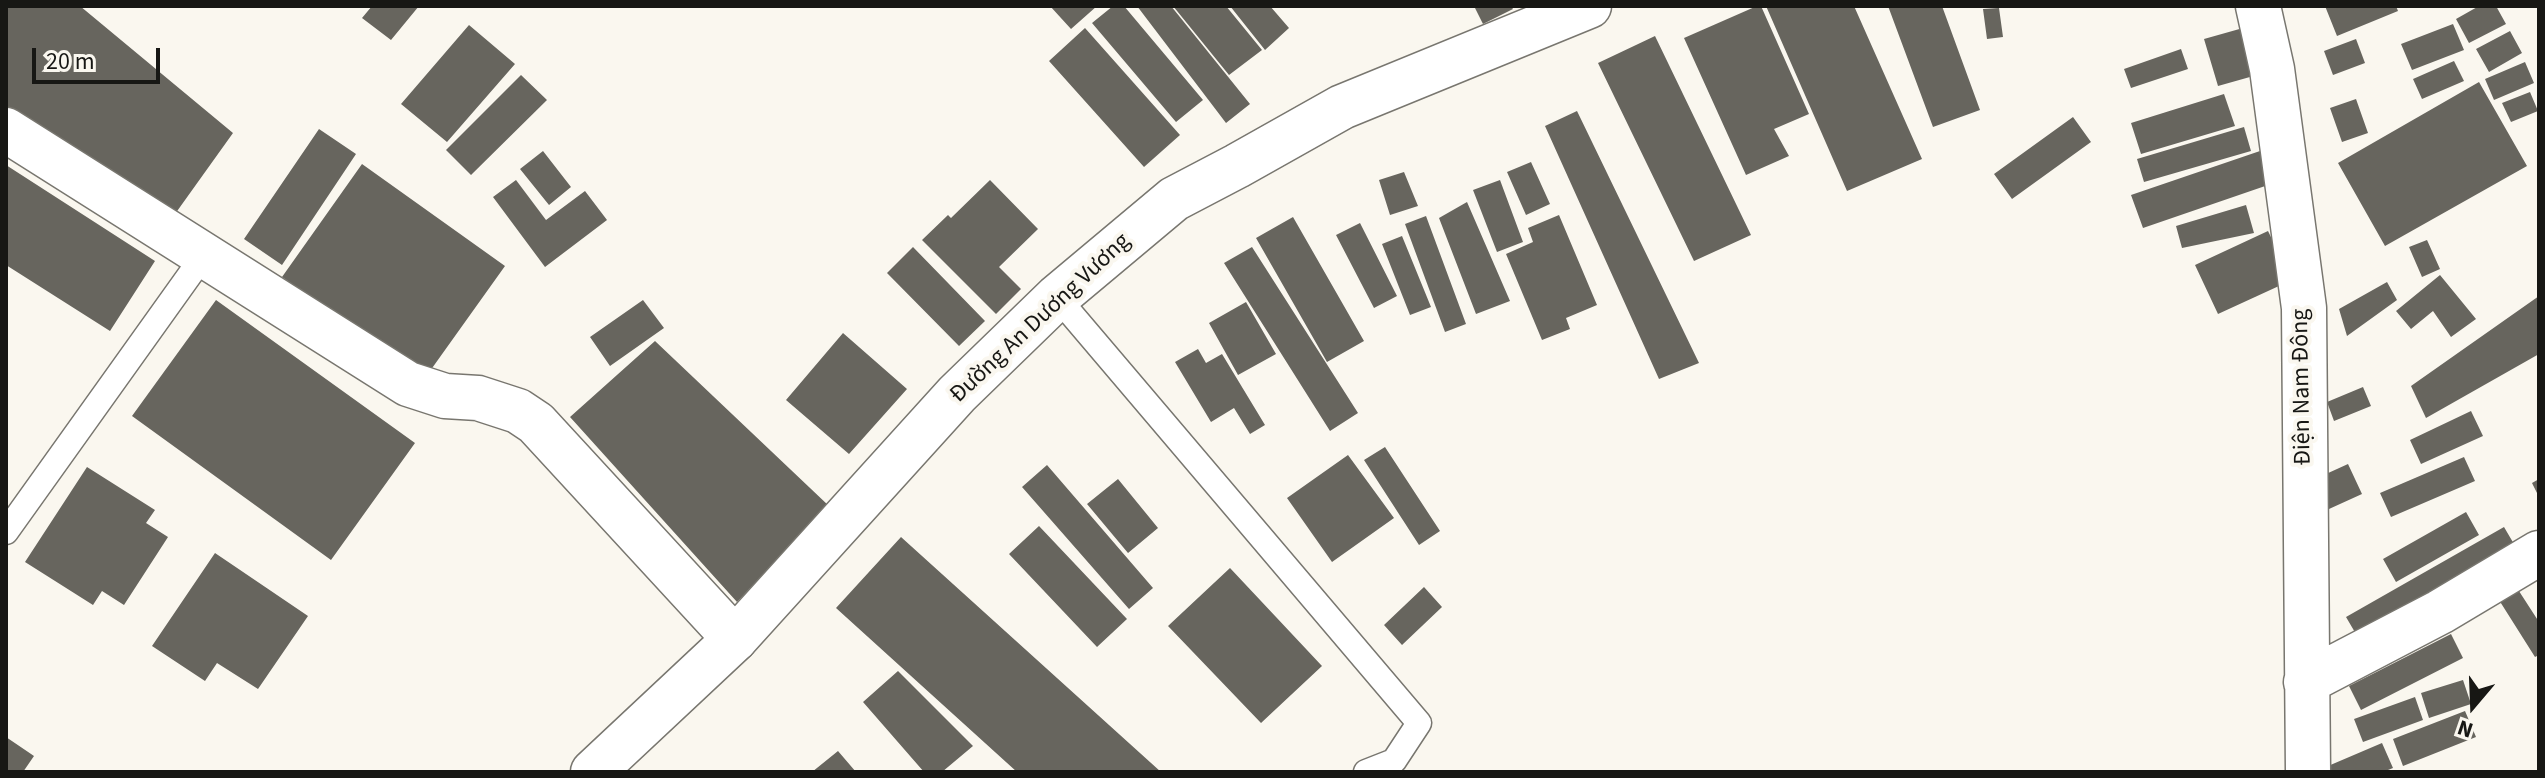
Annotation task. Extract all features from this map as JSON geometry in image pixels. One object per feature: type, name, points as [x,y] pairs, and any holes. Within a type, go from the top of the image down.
[{"type":"street","name":"Đường An Dương Vương","points":[[593,772],[735,639],[957,394],[1057,297],[1174,199],[1342,107],[1589,6]]},
{"type":"street","name":"Điện Nam Đông","points":[[2258,6],[2272,69],[2304,308],[2308,772]]},
{"type":"street","points":[[6,130],[408,384],[445,396],[478,398],[518,411],[536,423],[735,639]]},
{"type":"street","points":[[2306,682],[2440,612],[2539,553]]},
{"type":"lane","points":[[6,532],[204,255]]},
{"type":"lane","points":[[1057,297],[1419,723],[1394,761],[1366,772]]},
{"type":"building","points":[[6,6],[80,6],[233,133],[165,228],[6,116]]},
{"type":"building","points":[[372,6],[419,6],[391,40],[362,18]]},
{"type":"building","points":[[1050,6],[1097,6],[1071,29]]},
{"type":"building","points":[[1113,6],[1124,6],[1203,100],[1176,122],[1092,23]]},
{"type":"building","points":[[1137,6],[1171,6],[1250,104],[1226,123]]},
{"type":"building","points":[[1173,6],[1226,6],[1262,50],[1229,75]]},
{"type":"building","points":[[1230,6],[1270,6],[1289,28],[1265,50]]},
{"type":"building","points":[[1474,6],[1511,6],[1513,9],[1483,24]]},
{"type":"building","points":[[1761,6],[1809,114],[1774,129],[1789,156],[1746,175],[1684,38]]},
{"type":"building","points":[[1766,6],[1854,6],[1922,159],[1847,191]]},
{"type":"building","points":[[1888,6],[1942,6],[1980,110],[1933,127]]},
{"type":"building","points":[[2325,6],[2396,6],[2398,11],[2337,36]]},
{"type":"building","points":[[2479,6],[2496,6],[2506,24],[2469,43],[2456,19]]},
{"type":"building","points":[[1999,8],[2003,37],[1987,39],[1983,9]]},
{"type":"building","points":[[2453,24],[2464,50],[2412,70],[2401,44]]},
{"type":"building","points":[[469,25],[515,64],[447,142],[401,104]]},
{"type":"building","points":[[1085,28],[1180,135],[1144,167],[1049,61]]},
{"type":"building","points":[[2243,28],[2257,75],[2218,86],[2204,39]]},
{"type":"building","points":[[2510,31],[2522,53],[2489,72],[2476,49]]},
{"type":"building","points":[[1655,36],[1751,235],[1694,261],[1598,63]]},
{"type":"building","points":[[2356,39],[2365,63],[2333,75],[2324,51]]},
{"type":"building","points":[[2181,49],[2188,69],[2131,88],[2124,69]]},
{"type":"building","points":[[2454,61],[2464,81],[2422,99],[2413,79]]},
{"type":"building","points":[[2525,62],[2534,83],[2494,100],[2485,79]]},
{"type":"building","points":[[521,75],[547,100],[471,175],[446,150]]},
{"type":"building","points":[[2479,82],[2527,166],[2385,246],[2338,163]]},
{"type":"building","points":[[2530,92],[2538,111],[2511,122],[2502,103]]},
{"type":"building","points":[[2224,94],[2235,126],[2141,154],[2131,123]]},
{"type":"building","points":[[2356,99],[2368,133],[2342,142],[2330,108]]},
{"type":"building","points":[[1577,111],[1699,363],[1659,379],[1545,126]]},
{"type":"building","points":[[2073,117],[2091,142],[2012,199],[1994,174]]},
{"type":"building","points":[[2244,127],[2251,151],[2144,182],[2137,159]]},
{"type":"building","points":[[319,129],[356,154],[282,265],[244,239]]},
{"type":"building","points":[[543,151],[571,187],[549,205],[520,169]]},
{"type":"building","points":[[2260,151],[2271,184],[2143,228],[2131,195]]},
{"type":"building","points":[[1531,162],[1550,204],[1526,215],[1507,172]]},
{"type":"building","points":[[362,164],[505,266],[425,378],[282,277]]},
{"type":"building","points":[[6,165],[155,261],[110,331],[6,265]]},
{"type":"building","points":[[1404,172],[1418,206],[1390,215],[1379,180]]},
{"type":"building","points":[[516,180],[546,220],[585,191],[607,220],[545,267],[493,197]]},
{"type":"building","points":[[990,180],[1038,229],[999,267],[1021,289],[996,314],[922,240],[948,215],[951,218]]},
{"type":"building","points":[[1500,180],[1523,242],[1497,252],[1473,190]]},
{"type":"building","points":[[1467,202],[1510,301],[1476,314],[1439,218]]},
{"type":"building","points":[[2246,205],[2254,233],[2182,248],[2176,226]]},
{"type":"building","points":[[1559,215],[1597,305],[1566,318],[1570,329],[1542,340],[1506,254],[1533,242],[1528,228]]},
{"type":"building","points":[[1426,216],[1466,324],[1445,332],[1405,224]]},
{"type":"building","points":[[1293,217],[1364,341],[1327,362],[1256,238]]},
{"type":"building","points":[[1360,223],[1397,296],[1374,308],[1336,235]]},
{"type":"building","points":[[2268,231],[2292,280],[2218,314],[2195,265]]},
{"type":"building","points":[[1402,236],[1431,307],[1410,315],[1382,244]]},
{"type":"building","points":[[2427,240],[2440,269],[2422,277],[2409,247]]},
{"type":"building","points":[[913,247],[985,321],[959,346],[887,273]]},
{"type":"building","points":[[1252,247],[1358,413],[1330,431],[1224,263]]},
{"type":"building","points":[[2440,275],[2476,319],[2451,337],[2433,311],[2411,329],[2396,311]]},
{"type":"building","points":[[2387,282],[2397,300],[2347,336],[2339,309]]},
{"type":"building","points":[[2539,296],[2539,354],[2426,418],[2411,386]]},
{"type":"building","points":[[216,300],[415,443],[331,560],[132,416]]},
{"type":"building","points":[[643,300],[664,328],[610,366],[590,337]]},
{"type":"building","points":[[1246,302],[1276,354],[1238,375],[1209,323]]},
{"type":"building","points":[[843,333],[907,389],[849,454],[786,400]]},
{"type":"building","points":[[655,341],[829,506],[737,602],[570,417]]},
{"type":"building","points":[[1198,349],[1206,363],[1222,354],[1265,425],[1250,434],[1234,408],[1211,422],[1175,362]]},
{"type":"building","points":[[2363,387],[2371,406],[2334,421],[2327,402]]},
{"type":"building","points":[[2471,411],[2483,436],[2421,464],[2410,440]]},
{"type":"building","points":[[1385,447],[1440,531],[1419,545],[1364,460]]},
{"type":"building","points":[[1348,455],[1394,518],[1332,562],[1287,498]]},
{"type":"building","points":[[2464,457],[2475,481],[2391,517],[2380,493]]},
{"type":"building","points":[[2348,464],[2362,494],[2329,509],[2315,479]]},
{"type":"building","points":[[1047,465],[1153,588],[1129,609],[1022,487]]},
{"type":"building","points":[[87,467],[155,510],[146,523],[168,537],[124,605],[102,591],[93,605],[25,562]]},
{"type":"building","points":[[1118,479],[1158,528],[1128,553],[1087,504]]},
{"type":"building","points":[[2539,479],[2539,497],[2532,483]]},
{"type":"building","points":[[2466,512],[2479,535],[2396,582],[2383,559]]},
{"type":"building","points":[[1039,526],[1127,619],[1097,647],[1009,554]]},
{"type":"building","points":[[2504,527],[2521,556],[2363,646],[2346,617]]},
{"type":"building","points":[[901,537],[1161,772],[1017,772],[836,608]]},
{"type":"building","points":[[215,553],[308,616],[258,689],[217,663],[205,681],[152,646]]},
{"type":"building","points":[[1230,568],[1322,666],[1261,723],[1168,626]]},
{"type":"building","points":[[1424,587],[1442,607],[1402,645],[1384,625]]},
{"type":"building","points":[[2517,588],[2539,622],[2539,655],[2535,657],[2499,600]]},
{"type":"building","points":[[2451,634],[2463,658],[2361,710],[2349,686]]},
{"type":"building","points":[[898,671],[973,746],[942,772],[924,772],[863,702]]},
{"type":"building","points":[[2463,680],[2471,704],[2429,718],[2421,693]]},
{"type":"building","points":[[2415,697],[2423,720],[2363,742],[2354,719]]},
{"type":"building","points":[[2465,711],[2476,737],[2403,766],[2393,739]]},
{"type":"building","points":[[6,737],[34,756],[23,772],[6,772]]},
{"type":"building","points":[[2382,743],[2393,768],[2383,772],[2314,772]]},
{"type":"building","points":[[838,751],[856,772],[812,772]]}]
